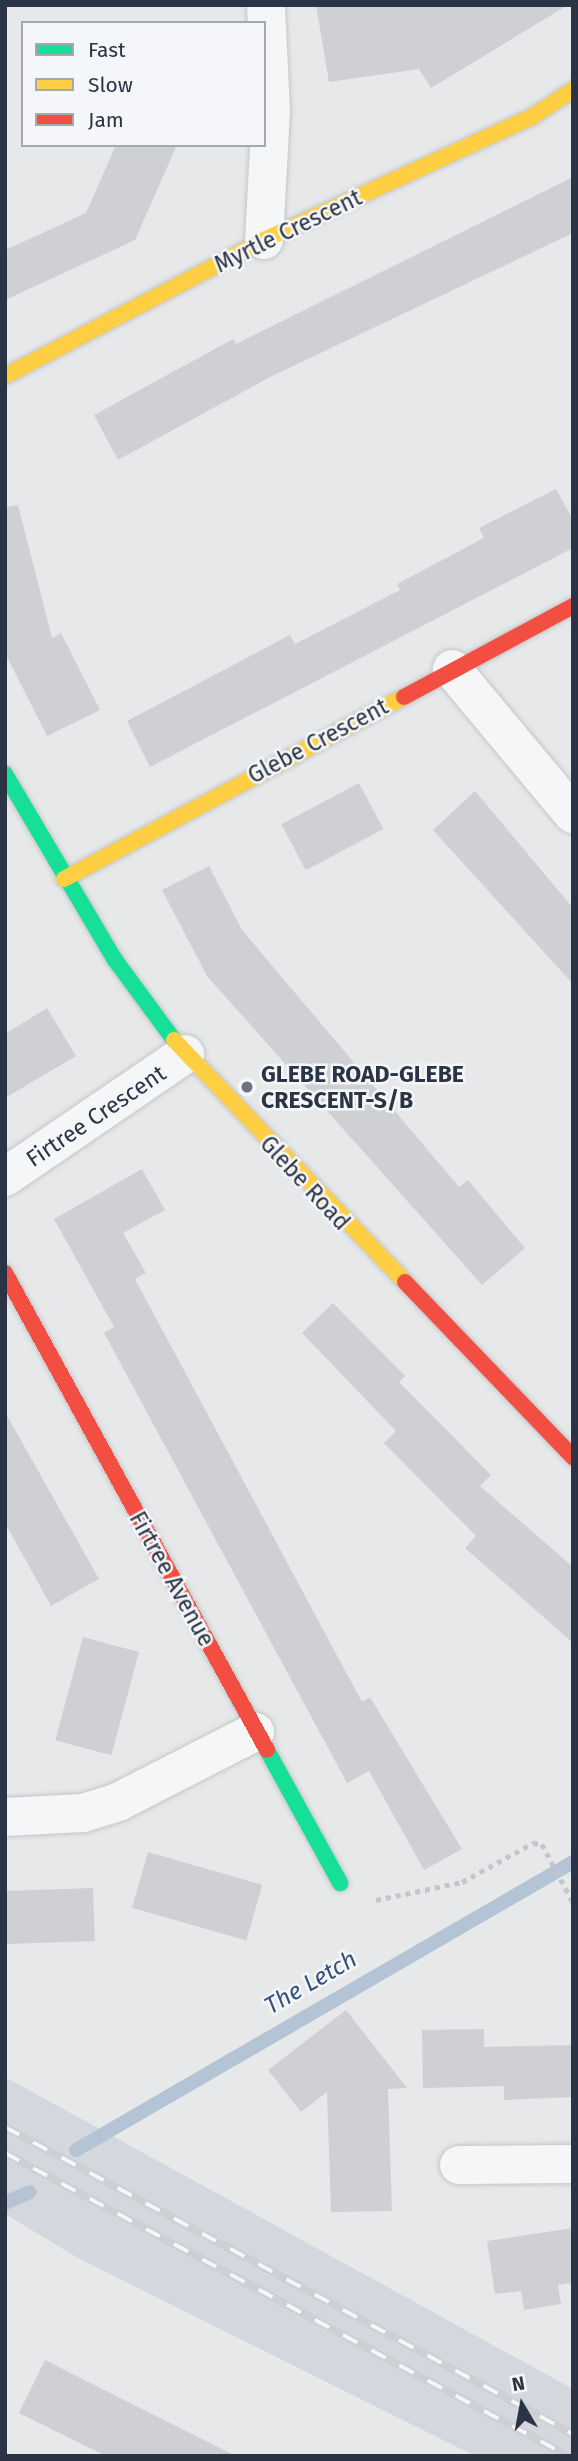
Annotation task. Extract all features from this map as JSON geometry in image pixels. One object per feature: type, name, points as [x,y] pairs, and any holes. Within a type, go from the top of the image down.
[{"type":"street","points":[[264,240],[271,112],[266,5]]},
{"type":"street","name":"Myrtle Crescent","points":[[5,376],[264,240],[533,116],[573,90]]},
{"type":"street","name":"Glebe Crescent","points":[[64,879],[573,606]]},
{"type":"street","points":[[452,669],[573,814]]},
{"type":"street","name":"Glebe Road","points":[[5,774],[64,879],[185,1054],[573,1457]]},
{"type":"street","name":"Firtree Crescent","points":[[5,1177],[185,1054]]},
{"type":"street","name":"Firtree Avenue","points":[[5,1273],[340,1883]]},
{"type":"street","points":[[5,1817],[83,1813],[118,1802],[255,1732]]},
{"type":"street","points":[[459,2165],[573,2164]]},
{"type":"path","points":[[340,1883],[369,1900],[393,1901],[462,1882],[533,1843],[549,1855],[573,1902]]},
{"type":"shaded area","points":[[5,2077],[573,2389],[573,2456],[475,2456],[78,2258],[5,2214]]},
{"type":"building","points":[[316,5],[568,5],[431,88],[419,69],[329,82]]},
{"type":"building","points":[[115,147],[176,147],[135,240],[5,300],[5,250],[86,213]]},
{"type":"building","points":[[573,177],[573,233],[270,377],[118,460],[94,415],[233,339],[236,344]]},
{"type":"building","points":[[556,489],[573,520],[573,548],[150,767],[127,721],[290,635],[295,644],[400,590],[397,584],[484,538],[479,528]]},
{"type":"building","points":[[18,505],[52,638],[61,633],[100,710],[47,736],[5,653],[5,507]]},
{"type":"building","points":[[359,783],[383,829],[306,870],[281,824]]},
{"type":"building","points":[[475,791],[573,908],[573,984],[433,830]]},
{"type":"building","points":[[209,866],[242,930],[459,1187],[468,1180],[525,1248],[482,1285],[207,976],[162,890]]},
{"type":"building","points":[[47,1008],[76,1056],[5,1098],[5,1034]]},
{"type":"building","points":[[142,1169],[165,1210],[123,1233],[146,1273],[135,1279],[362,1702],[370,1697],[462,1849],[424,1870],[369,1771],[347,1783],[104,1333],[114,1327],[54,1219]]},
{"type":"building","points":[[333,1303],[405,1376],[399,1382],[491,1475],[480,1486],[573,1567],[573,1643],[465,1548],[476,1536],[384,1443],[396,1431],[302,1333]]},
{"type":"building","points":[[5,1412],[99,1579],[51,1606],[5,1523]]},
{"type":"building","points":[[83,1637],[139,1652],[111,1755],[55,1740]]},
{"type":"building","points":[[148,1852],[262,1885],[246,1941],[132,1908]]},
{"type":"building","points":[[93,1888],[95,1941],[7,1944],[5,1891]]},
{"type":"building","points":[[346,2010],[407,2088],[388,2089],[392,2211],[331,2212],[327,2092],[301,2112],[268,2070]]},
{"type":"building","points":[[484,2029],[484,2047],[573,2045],[573,2097],[504,2100],[504,2086],[423,2088],[422,2030]]},
{"type":"building","points":[[573,2228],[573,2283],[558,2285],[561,2304],[524,2310],[521,2291],[495,2294],[487,2241]]},
{"type":"building","points":[[45,2360],[236,2456],[106,2456],[19,2413]]},
{"type":"waterway","name":"The Letch","points":[[76,2150],[573,1862]]},
{"type":"waterway","name":"The Letch","points":[[5,2203],[30,2192]]},
{"type":"railway","points":[[5,2127],[573,2434]]},
{"type":"railway","points":[[5,2153],[568,2456]]},
{"type":"traffic: fast","points":[[5,774],[115,960],[174,1040]]},
{"type":"traffic: fast","points":[[267,1750],[340,1883]]},
{"type":"traffic: slow","points":[[5,376],[264,240],[533,116],[573,90]]},
{"type":"traffic: slow","points":[[64,879],[404,697]]},
{"type":"traffic: slow","points":[[174,1040],[405,1282]]},
{"type":"traffic: jam","points":[[404,697],[573,606]]},
{"type":"traffic: jam","points":[[5,1273],[267,1750]]},
{"type":"traffic: jam","points":[[405,1282],[573,1457]]},
{"type":"place","name":"GLEBE ROAD-GLEBE CRESCENT-S/B","points":[[247,1087]]}]
